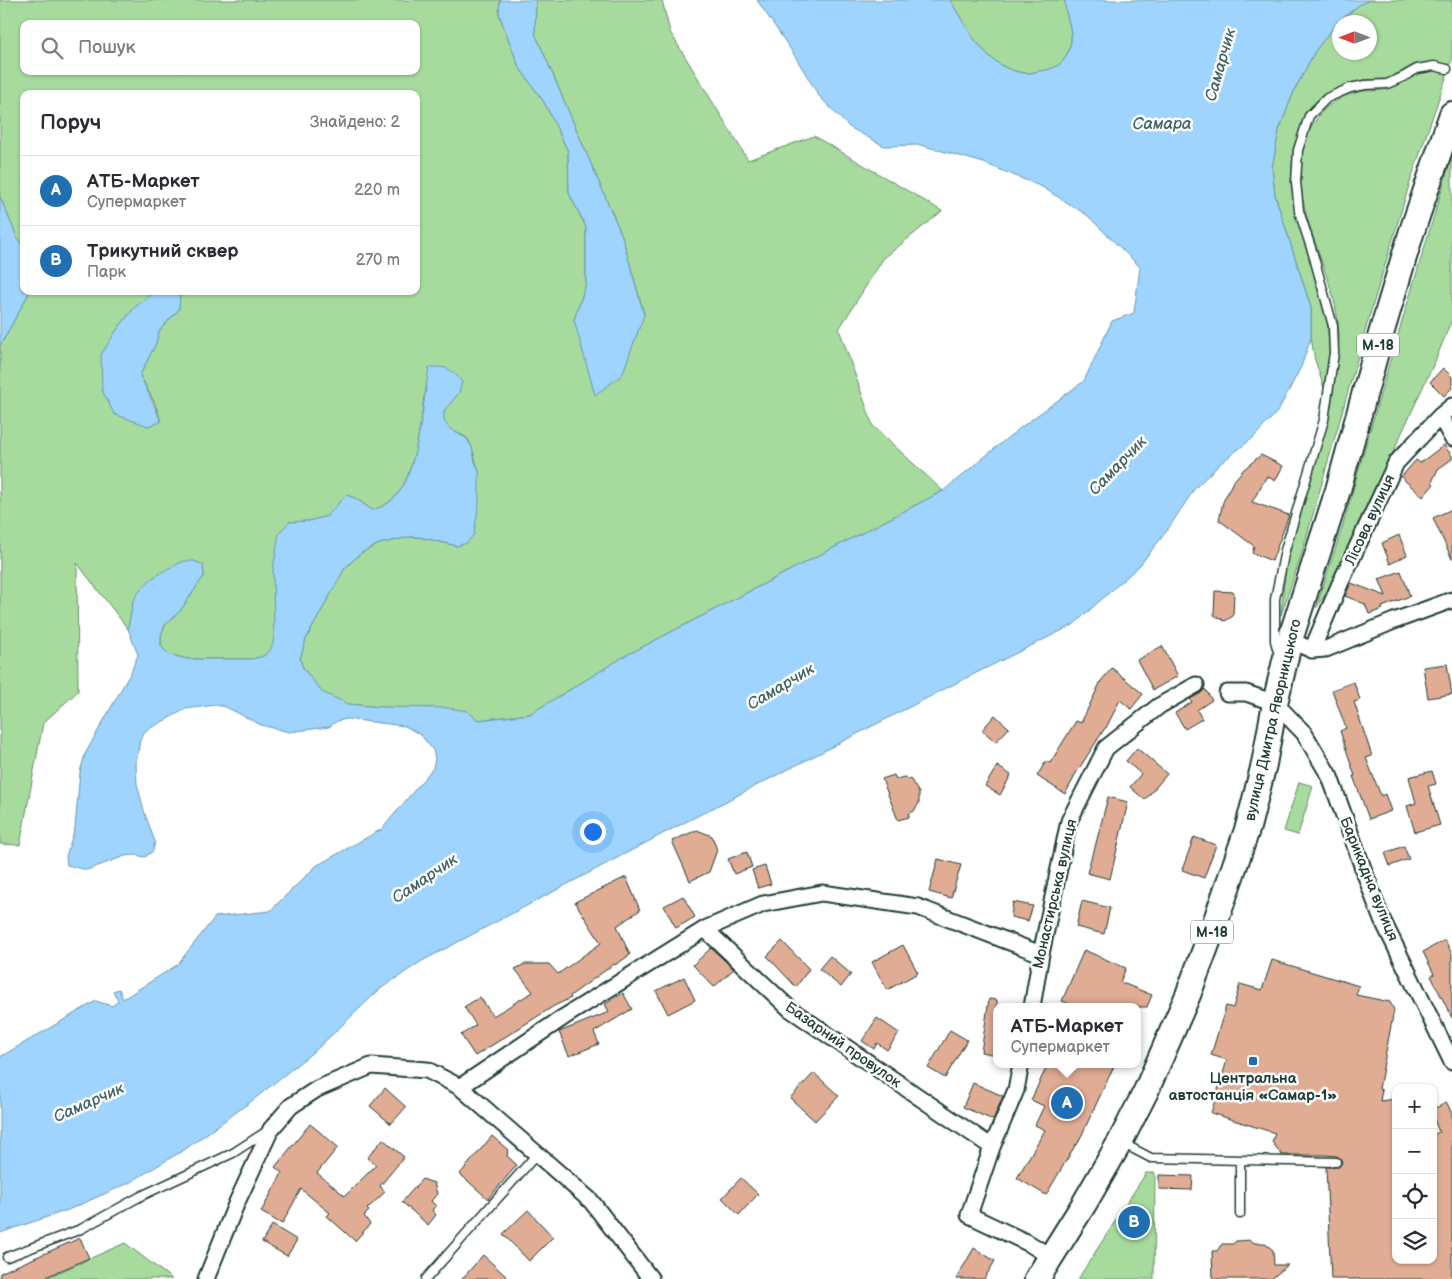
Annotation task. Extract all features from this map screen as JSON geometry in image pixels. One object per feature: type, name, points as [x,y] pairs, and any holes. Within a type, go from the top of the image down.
[{"type":"highway","name":"вулиця Дмитра Яворницького","points":[[1037,1279],[1120,1142],[1146,1091],[1184,1004],[1216,920],[1248,827],[1264,764],[1275,704],[1290,640],[1338,490],[1411,234],[1449,124]]},
{"type":"street","name":"Лісова вулиця","points":[[1312,650],[1339,586],[1396,463],[1440,416],[1452,406]]},
{"type":"street","points":[[1440,416],[1452,438]]},
{"type":"street","points":[[1290,640],[1312,650],[1326,649],[1452,600]]},
{"type":"street","name":"Монастирська вулиця","points":[[1033,1003],[1040,954],[1069,821],[1106,748],[1159,706],[1196,685]]},
{"type":"street","points":[[1227,693],[1246,693],[1275,704]]},
{"type":"street","name":"Барикадна вулиця","points":[[1275,704],[1304,733],[1330,777],[1380,915],[1452,1062]]},
{"type":"street","points":[[460,1087],[564,1016],[705,929],[763,904],[822,892],[918,907],[1040,954]]},
{"type":"street","name":"Базарний провулок","points":[[705,929],[790,1009],[992,1148]]},
{"type":"street","points":[[206,1279],[237,1202],[271,1129],[291,1106],[317,1089],[371,1066],[428,1070],[460,1087],[591,1201],[651,1279]]},
{"type":"street","points":[[1020,1068],[1016,1090],[992,1148],[970,1216],[1030,1244],[1051,1257]]},
{"type":"lane","points":[[1283,669],[1275,641],[1275,599],[1286,550],[1324,420],[1334,354],[1333,326],[1314,254],[1299,210],[1296,182],[1298,150],[1309,116],[1327,98],[1350,88],[1387,84],[1417,69],[1434,66],[1447,68]]},
{"type":"lane","points":[[7,1257],[81,1229],[141,1196],[232,1153],[271,1129]]},
{"type":"lane","points":[[1120,1142],[1151,1158],[1336,1162]]},
{"type":"lane","points":[[426,1279],[537,1154]]},
{"type":"lane","points":[[1240,1160],[1240,1214]]},
{"type":"green space","points":[[0,0],[500,0],[499,14],[519,67],[544,102],[568,151],[569,193],[586,227],[586,284],[574,320],[644,314],[622,236],[535,33],[536,0],[662,0],[670,32],[748,160],[814,136],[942,211],[883,259],[839,329],[873,426],[943,491],[625,656],[530,714],[478,720],[467,711],[348,704],[322,693],[303,668],[300,659],[306,639],[345,568],[361,553],[379,544],[409,537],[419,537],[457,546],[479,471],[467,438],[449,429],[443,419],[445,410],[459,393],[424,397],[419,435],[412,464],[402,488],[395,497],[384,505],[372,510],[355,498],[346,495],[327,516],[309,521],[289,522],[273,646],[263,656],[250,659],[187,659],[168,654],[161,646],[161,635],[165,625],[180,611],[204,576],[203,565],[194,561],[133,601],[128,629],[77,563],[78,691],[43,723],[20,845],[0,844],[0,346],[28,295],[149,295],[134,308],[116,331],[148,426],[161,421],[155,404],[140,375],[156,343],[159,331],[179,309],[180,295],[420,295],[420,90],[20,90],[20,242],[0,197]]},
{"type":"green space","points":[[950,0],[1065,0],[1071,35],[1067,55],[1062,62],[1048,70],[1028,73],[1012,70],[989,56],[980,46]]},
{"type":"green space","points":[[1369,0],[1452,0],[1452,60],[1450,65],[1434,62],[1413,65],[1387,79],[1363,80],[1329,92],[1307,113],[1293,152],[1291,183],[1297,216],[1327,320],[1330,356],[1324,388],[1315,360],[1311,338],[1311,308],[1275,195],[1272,168],[1279,130],[1294,91],[1315,51],[1332,29],[1332,60],[1377,60],[1377,15],[1347,15]]},
{"type":"green space","points":[[1434,70],[1448,72],[1411,179],[1368,321],[1302,553],[1281,615],[1289,555],[1323,439],[1333,392],[1339,342],[1337,313],[1313,237],[1301,187],[1301,162],[1307,136],[1322,112],[1344,96],[1363,91],[1386,89],[1416,75]]},
{"type":"green space","points":[[1452,156],[1452,319],[1436,359],[1337,578],[1316,608],[1343,525]]},
{"type":"green space","points":[[1299,782],[1313,786],[1298,835],[1284,831]]},
{"type":"green space","points":[[1146,1173],[1155,1173],[1154,1279],[1078,1279]]},
{"type":"green space","points":[[125,1243],[172,1279],[44,1279]]},
{"type":"water","points":[[500,0],[536,0],[535,33],[622,236],[644,315],[622,375],[595,395],[574,320],[586,284],[586,227],[569,193],[568,151],[544,102],[519,67],[499,14]]},
{"type":"water","name":"Самара","points":[[757,0],[950,0],[972,35],[989,56],[1012,70],[1028,73],[1054,67],[1062,62],[1067,55],[1071,35],[1065,0],[1369,0],[1347,15],[1332,15],[1332,29],[1315,51],[1294,91],[1279,130],[1272,168],[1275,195],[1311,308],[1311,338],[1301,367],[1278,411],[1254,437],[1222,462],[1195,488],[1166,532],[1140,565],[1073,625],[672,829],[422,961],[380,989],[318,1048],[253,1100],[187,1148],[129,1183],[68,1210],[0,1233],[0,1057],[96,1001],[112,1006],[118,1001],[113,991],[119,989],[123,999],[177,965],[215,917],[270,911],[316,866],[382,829],[433,768],[435,759],[433,750],[421,735],[405,726],[347,719],[337,721],[329,727],[289,732],[261,725],[226,707],[215,705],[186,709],[145,731],[140,740],[136,764],[137,784],[155,842],[153,851],[145,857],[125,856],[87,870],[67,865],[66,856],[75,828],[80,772],[85,754],[131,672],[138,655],[128,629],[133,601],[151,579],[184,561],[194,561],[203,565],[204,576],[180,611],[165,625],[161,635],[161,646],[168,654],[187,659],[250,659],[267,653],[272,647],[274,637],[273,570],[279,533],[289,522],[309,521],[327,516],[346,495],[355,498],[372,510],[390,502],[403,486],[414,455],[429,368],[440,367],[448,369],[462,382],[459,393],[444,411],[444,421],[450,429],[466,438],[472,447],[479,471],[479,503],[474,534],[467,543],[457,546],[419,537],[409,537],[379,544],[361,553],[345,568],[306,639],[300,659],[303,668],[322,692],[348,704],[381,707],[448,708],[467,711],[478,720],[530,714],[625,656],[943,491],[1016,431],[1084,381],[1112,321],[1134,313],[1140,267],[1087,215],[1042,187],[984,163],[921,145],[884,146],[849,127],[819,96]]},
{"type":"water","points":[[0,197],[20,242],[20,295],[28,295],[0,346]]},
{"type":"water","points":[[149,295],[180,295],[179,309],[159,331],[156,343],[140,375],[161,422],[148,426],[114,414],[102,390],[101,355],[116,331],[134,308]]},
{"type":"building","points":[[1443,368],[1452,377],[1452,388],[1444,396],[1430,382]]},
{"type":"building","points":[[1444,445],[1452,459],[1438,469],[1432,482],[1434,484],[1423,497],[1401,477],[1416,460],[1420,463]]},
{"type":"building","points":[[1261,455],[1283,466],[1275,481],[1267,476],[1252,502],[1289,515],[1272,561],[1252,553],[1254,546],[1219,520],[1223,502],[1232,483],[1244,469]]},
{"type":"building","points":[[1452,509],[1452,559],[1433,518]]},
{"type":"building","points":[[1399,535],[1407,555],[1390,564],[1382,543]]},
{"type":"building","points":[[1401,571],[1410,596],[1382,607],[1383,609],[1369,614],[1365,604],[1345,596],[1351,583],[1386,596],[1379,579]]},
{"type":"building","points":[[1215,591],[1234,592],[1233,616],[1225,621],[1214,615]]},
{"type":"building","points":[[1162,646],[1178,676],[1153,690],[1137,660]]},
{"type":"building","points":[[1447,664],[1452,694],[1428,698],[1423,667]]},
{"type":"building","points":[[1112,668],[1143,694],[1131,709],[1120,700],[1106,728],[1073,778],[1065,794],[1037,776],[1046,761],[1050,763],[1076,721],[1081,723],[1101,681]]},
{"type":"building","points":[[1354,682],[1360,700],[1354,702],[1372,756],[1366,758],[1381,796],[1385,794],[1391,811],[1369,819],[1353,776],[1355,776],[1340,731],[1346,728],[1332,690]]},
{"type":"building","points":[[1205,689],[1212,700],[1197,710],[1202,719],[1185,729],[1175,713],[1192,702],[1190,699]]},
{"type":"building","points":[[995,715],[1009,728],[996,742],[982,730]]},
{"type":"building","points":[[1137,748],[1167,774],[1145,800],[1130,787],[1141,774],[1126,761]]},
{"type":"building","points":[[997,766],[1011,775],[1000,795],[985,786]]},
{"type":"building","points":[[1432,771],[1436,784],[1428,786],[1440,825],[1415,832],[1407,806],[1416,803],[1409,777]]},
{"type":"building","points":[[894,775],[896,779],[904,777],[911,780],[919,793],[919,803],[914,811],[908,814],[909,817],[898,820],[882,779]]},
{"type":"building","points":[[1108,797],[1128,802],[1110,879],[1087,873]]},
{"type":"building","points":[[697,830],[712,836],[717,850],[709,872],[690,881],[672,841]]},
{"type":"building","points":[[1194,837],[1216,845],[1204,878],[1182,870]]},
{"type":"building","points":[[1404,846],[1409,859],[1390,866],[1385,853]]},
{"type":"building","points":[[747,852],[752,867],[734,874],[728,859]]},
{"type":"building","points":[[938,859],[961,865],[951,898],[929,892]]},
{"type":"building","points":[[765,866],[771,884],[758,888],[752,870]]},
{"type":"building","points":[[626,877],[640,910],[617,926],[630,955],[614,964],[570,996],[571,998],[554,1006],[475,1056],[461,1035],[476,1025],[464,1007],[480,997],[493,1016],[533,992],[515,969],[525,964],[549,964],[558,974],[601,943],[575,902]]},
{"type":"building","points":[[683,896],[695,917],[676,928],[664,906]]},
{"type":"building","points":[[1082,901],[1110,908],[1104,934],[1076,927]]},
{"type":"building","points":[[1013,902],[1033,906],[1028,921],[1011,917]]},
{"type":"building","points":[[1445,940],[1452,954],[1452,1018],[1431,976],[1434,974],[1423,952]]},
{"type":"building","points":[[782,941],[809,969],[796,987],[767,956]]},
{"type":"building","points":[[903,945],[918,973],[887,990],[872,962]]},
{"type":"building","points":[[711,948],[734,969],[714,987],[693,965]]},
{"type":"building","points":[[1084,950],[1126,968],[1120,982],[1152,995],[1147,1007],[1141,1007],[1141,1003],[1067,1003],[1062,1001]]},
{"type":"building","points":[[830,956],[851,974],[841,987],[819,969]]},
{"type":"building","points":[[1272,960],[1359,986],[1356,995],[1390,1002],[1394,1010],[1379,1089],[1382,1090],[1380,1101],[1392,1100],[1392,1264],[1437,1264],[1437,1133],[1439,1132],[1437,1127],[1437,1107],[1447,1103],[1452,1114],[1452,1279],[1331,1279],[1326,1167],[1339,1167],[1342,1163],[1341,1159],[1337,1156],[1325,1155],[1282,1155],[1272,1142],[1275,1133],[1211,1113],[1227,1060],[1211,1055],[1226,1006],[1233,1008],[1240,984],[1262,990]]},
{"type":"building","points":[[684,977],[695,1000],[668,1014],[656,991]]},
{"type":"building","points":[[623,993],[632,1009],[594,1032],[599,1044],[569,1056],[559,1032],[609,1012],[605,1004]]},
{"type":"building","points":[[989,999],[997,1000],[997,1003],[993,1003],[993,1054],[981,1052]]},
{"type":"building","points":[[877,1018],[899,1033],[887,1050],[877,1043],[874,1049],[862,1041]]},
{"type":"building","points":[[950,1030],[967,1040],[945,1078],[928,1068]]},
{"type":"building","points":[[1046,1068],[1113,1068],[1077,1145],[1046,1195],[1017,1178],[1045,1130],[1035,1125],[1044,1106],[1031,1100]]},
{"type":"building","points":[[814,1073],[839,1096],[815,1121],[790,1098]]},
{"type":"building","points":[[973,1083],[1003,1096],[993,1120],[963,1107]]},
{"type":"building","points":[[385,1088],[406,1107],[391,1124],[370,1106]]},
{"type":"building","points":[[310,1124],[338,1147],[317,1173],[345,1196],[376,1165],[367,1158],[383,1139],[404,1157],[380,1186],[385,1192],[367,1209],[369,1211],[364,1216],[370,1224],[355,1241],[327,1216],[330,1213],[301,1189],[282,1224],[261,1212],[282,1173],[275,1167]]},
{"type":"building","points":[[492,1136],[508,1150],[507,1156],[517,1165],[488,1199],[460,1174]]},
{"type":"building","points":[[1159,1175],[1193,1176],[1192,1190],[1159,1189]]},
{"type":"building","points":[[741,1178],[758,1194],[739,1215],[722,1198]]},
{"type":"building","points":[[422,1179],[434,1183],[437,1194],[431,1201],[436,1206],[432,1210],[436,1215],[428,1225],[402,1202]]},
{"type":"building","points":[[528,1210],[553,1237],[529,1261],[503,1234]]},
{"type":"building","points":[[272,1225],[297,1240],[287,1256],[262,1242]]},
{"type":"building","points":[[80,1238],[89,1258],[41,1279],[0,1279],[0,1273]]},
{"type":"building","points":[[1251,1240],[1254,1243],[1264,1243],[1273,1250],[1274,1265],[1288,1265],[1271,1279],[1213,1279],[1212,1251],[1217,1251],[1222,1244],[1233,1244],[1236,1241]]},
{"type":"building","points":[[974,1248],[995,1261],[984,1279],[956,1279]]},
{"type":"building","points":[[483,1255],[509,1279],[462,1279]]},
{"type":"place","name":"Центральна автостанція «Самар-1»","points":[[1253,1061]]},
{"type":"place","name":"АТБ-Маркет","points":[[1067,1103]]},
{"type":"place","name":"Трикутний сквер","points":[[1134,1222]]},
{"type":"water label","name":"Самарчик","points":[[1221,65]]},
{"type":"water label","name":"Самарчик","points":[[1118,466]]},
{"type":"water label","name":"Самарчик","points":[[781,687]]},
{"type":"water label","name":"Самарчик","points":[[425,879]]},
{"type":"water label","name":"Самарчик","points":[[89,1103]]}]
